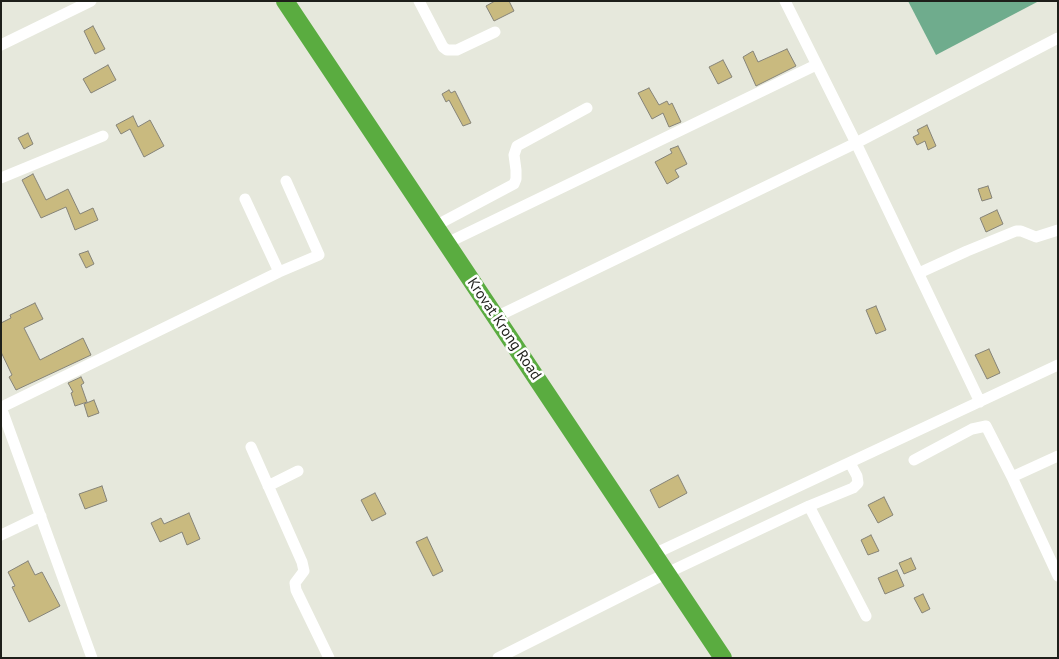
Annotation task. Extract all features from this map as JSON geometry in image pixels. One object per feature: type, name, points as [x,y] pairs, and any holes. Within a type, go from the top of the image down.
[{"type":"highway","name":"Krovat Krong Road","points":[[291,3],[435,226],[723,658]]},
{"type":"street","points":[[1,45],[91,1]]},
{"type":"street","points":[[419,1],[443,47],[447,50],[457,50],[495,32]]},
{"type":"street","points":[[785,1],[856,143],[980,402]]},
{"type":"street","points":[[496,316],[856,143],[1058,38]]},
{"type":"street","points":[[447,243],[816,65]]},
{"type":"street","points":[[435,226],[514,184],[516,180],[514,155],[517,146],[587,108]]},
{"type":"street","points":[[1,178],[103,136]]},
{"type":"street","points":[[92,658],[1,407],[279,272],[318,255],[286,181]]},
{"type":"street","points":[[245,199],[279,272]]},
{"type":"street","points":[[919,273],[1016,231],[1036,237],[1058,230]]},
{"type":"street","points":[[654,554],[1058,365]]},
{"type":"street","points":[[914,460],[972,429],[986,426],[1058,576]]},
{"type":"street","points":[[251,447],[302,562],[304,572],[295,583],[296,590],[328,658]]},
{"type":"street","points":[[1012,477],[1058,456]]},
{"type":"street","points":[[498,658],[809,506],[853,488],[858,484],[857,476],[850,463]]},
{"type":"street","points":[[268,486],[298,471]]},
{"type":"street","points":[[809,506],[866,616]]},
{"type":"street","points":[[1,535],[41,516]]},
{"type":"shaded area","points":[[908,1],[1039,1],[936,55]]},
{"type":"building","points":[[495,1],[509,1],[514,11],[494,21],[486,6]]},
{"type":"building","points":[[93,26],[105,49],[95,54],[84,31]]},
{"type":"building","points":[[787,49],[796,66],[756,86],[743,57],[753,51],[758,62]]},
{"type":"building","points":[[723,60],[732,77],[718,84],[709,67]]},
{"type":"building","points":[[108,65],[116,80],[91,93],[83,79]]},
{"type":"building","points":[[649,88],[659,105],[667,101],[669,105],[672,103],[681,122],[669,127],[663,113],[652,119],[638,93]]},
{"type":"building","points":[[449,90],[451,93],[455,91],[471,123],[463,126],[449,100],[446,102],[442,94]]},
{"type":"building","points":[[133,116],[138,127],[150,120],[164,146],[144,157],[130,129],[121,134],[116,125]]},
{"type":"building","points":[[927,125],[936,146],[928,150],[925,141],[917,145],[913,137],[919,134],[917,130]]},
{"type":"building","points":[[28,133],[33,144],[24,149],[18,138]]},
{"type":"building","points":[[678,146],[687,164],[675,170],[679,177],[667,184],[655,162],[672,153],[670,149]]},
{"type":"building","points":[[33,174],[46,200],[68,189],[80,214],[93,208],[98,220],[75,230],[66,207],[41,218],[22,180]]},
{"type":"building","points":[[988,186],[992,198],[982,201],[978,189]]},
{"type":"building","points":[[997,210],[1003,224],[986,232],[980,218]]},
{"type":"building","points":[[88,251],[94,264],[86,268],[79,254]]},
{"type":"building","points":[[35,303],[43,319],[24,328],[40,360],[83,338],[91,355],[16,390],[9,377],[12,375],[1,352],[1,323],[11,318],[10,315]]},
{"type":"building","points":[[876,306],[886,330],[876,334],[866,310]]},
{"type":"building","points":[[989,349],[1000,373],[987,379],[975,355]]},
{"type":"building","points":[[81,377],[84,383],[81,385],[87,402],[75,406],[71,393],[73,392],[68,383]]},
{"type":"building","points":[[94,400],[99,413],[88,417],[84,404]]},
{"type":"building","points":[[678,475],[687,493],[659,508],[650,490]]},
{"type":"building","points":[[102,486],[107,501],[85,509],[79,494]]},
{"type":"building","points":[[375,493],[386,514],[372,521],[361,500]]},
{"type":"building","points":[[884,497],[893,515],[878,523],[868,505]]},
{"type":"building","points":[[189,513],[200,539],[187,545],[182,532],[160,542],[151,523],[161,518],[164,524]]},
{"type":"building","points":[[871,535],[879,551],[868,555],[861,540]]},
{"type":"building","points":[[427,537],[443,571],[433,576],[416,542]]},
{"type":"building","points":[[911,558],[916,569],[904,574],[899,563]]},
{"type":"building","points":[[28,561],[35,575],[42,572],[60,606],[29,622],[12,587],[15,586],[8,572]]},
{"type":"building","points":[[897,570],[904,586],[885,594],[878,578]]},
{"type":"building","points":[[923,594],[930,609],[922,613],[914,598]]}]
